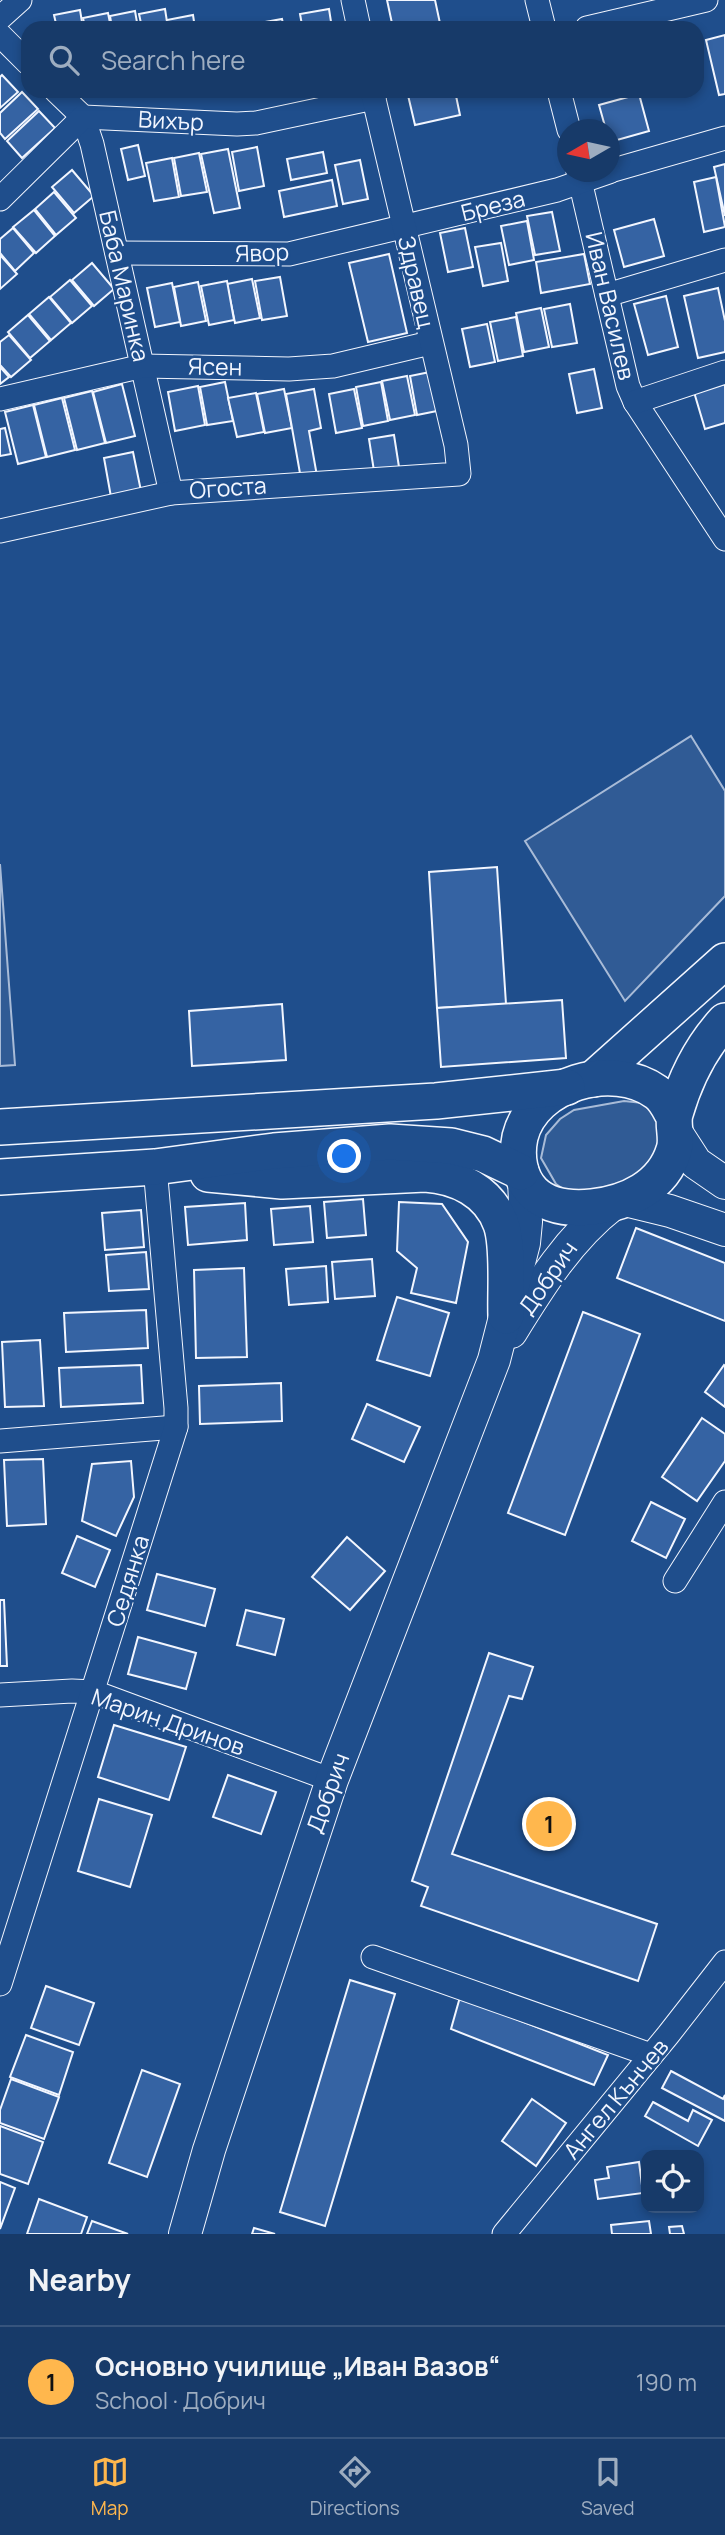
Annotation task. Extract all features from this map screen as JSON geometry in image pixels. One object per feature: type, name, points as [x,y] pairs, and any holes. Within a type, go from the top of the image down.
[{"type":"main road","points":[[523,1177],[519,1157],[520,1137],[537,1106],[549,1096],[580,1083],[725,961]]},
{"type":"main road","points":[[0,1177],[155,1167],[274,1152],[390,1142],[451,1146],[483,1154],[523,1177],[543,1200],[555,1205],[569,1208],[619,1202],[644,1191],[666,1167],[674,1150],[675,1125],[694,1065],[707,1041],[725,1021]]},
{"type":"main road","points":[[0,1127],[436,1101],[612,1077],[643,1085],[657,1093],[666,1103],[675,1125]]},
{"type":"main road","points":[[155,1167],[282,1181],[425,1174],[445,1175],[463,1182],[491,1206],[501,1224],[504,1240],[506,1315]]},
{"type":"street","points":[[0,18],[20,0]]},
{"type":"street","points":[[354,0],[358,21]]},
{"type":"street","points":[[537,0],[542,21]]},
{"type":"street","points":[[617,21],[706,0]]},
{"type":"street","points":[[0,35],[21,56]]},
{"type":"street","name":"Баба Маринка","points":[[63,98],[83,117],[92,144],[171,493]]},
{"type":"street","name":"Вихър","points":[[83,117],[256,123],[360,98]]},
{"type":"street","name":"Здравец","points":[[374,98],[456,445],[459,474]]},
{"type":"street","points":[[561,98],[566,119]]},
{"type":"street","points":[[5,185],[83,117]]},
{"type":"street","name":"Бреза","points":[[620,168],[725,138]]},
{"type":"street","name":"Бреза","points":[[404,228],[557,190],[570,182]]},
{"type":"street","name":"Иван Василев","points":[[581,182],[628,386],[635,402],[725,539]]},
{"type":"street","name":"Явор","points":[[117,253],[289,254],[404,228]]},
{"type":"street","points":[[607,295],[725,260]]},
{"type":"street","name":"Ясен","points":[[0,399],[143,366],[289,369],[333,366],[430,343]]},
{"type":"street","points":[[635,402],[725,372]]},
{"type":"street","name":"Огоста","points":[[0,531],[171,493],[459,474]]},
{"type":"street","points":[[675,1125],[696,1163],[725,1183]]},
{"type":"street","name":"Седянка","points":[[0,1984],[176,1427],[155,1167]]},
{"type":"street","name":"Добрич","points":[[185,2234],[213,2136],[332,1780],[494,1360],[524,1243],[526,1222],[523,1177]]},
{"type":"street","points":[[619,1202],[670,1211],[725,1230]]},
{"type":"street","name":"Добрич","points":[[494,1360],[559,1259],[577,1237],[619,1202]]},
{"type":"street","points":[[0,1441],[176,1427]]},
{"type":"street","points":[[676,1581],[725,1502]]},
{"type":"street","name":"Марин Дринов","points":[[0,1695],[94,1692],[332,1780]]},
{"type":"street","points":[[373,1957],[652,2055]]},
{"type":"street","name":"Ангел Кънчев","points":[[504,2234],[725,1962]]},
{"type":"shaded area","points":[[691,736],[725,791],[725,896],[625,1001],[525,841]]},
{"type":"shaded area","points":[[0,864],[15,1065],[0,1066]]},
{"type":"shaded area","points":[[624,1101],[643,1103],[659,1116],[663,1145],[646,1174],[619,1191],[572,1195],[556,1184],[541,1158],[546,1135],[560,1119],[574,1110]]},
{"type":"building","points":[[387,0],[435,0],[440,21],[392,21]]},
{"type":"building","points":[[165,9],[167,21],[140,21],[139,14]]},
{"type":"building","points":[[329,9],[331,21],[301,21],[300,14]]},
{"type":"building","points":[[80,10],[82,21],[55,21],[54,15]]},
{"type":"building","points":[[135,11],[137,21],[111,21],[110,16]]},
{"type":"building","points":[[108,13],[110,21],[84,21],[83,18]]},
{"type":"building","points":[[193,15],[194,21],[167,21]]},
{"type":"building","points":[[725,35],[725,94],[719,95],[706,40]]},
{"type":"building","points":[[2,75],[18,92],[0,108],[0,77]]},
{"type":"building","points":[[21,93],[21,98],[28,98],[38,109],[5,139],[0,133],[0,113]]},
{"type":"building","points":[[409,98],[456,98],[460,115],[415,125]]},
{"type":"building","points":[[624,98],[640,98],[649,131],[620,139],[620,119],[603,119],[599,105]]},
{"type":"building","points":[[39,111],[55,128],[22,158],[7,141]]},
{"type":"building","points":[[138,145],[145,176],[128,180],[121,149]]},
{"type":"building","points":[[257,147],[264,186],[239,191],[232,152]]},
{"type":"building","points":[[228,149],[240,208],[214,213],[201,154]]},
{"type":"building","points":[[323,152],[327,173],[291,180],[287,159]]},
{"type":"building","points":[[199,153],[207,192],[181,196],[174,158]]},
{"type":"building","points":[[172,158],[179,197],[154,201],[146,163]]},
{"type":"building","points":[[360,160],[368,199],[343,204],[335,165]]},
{"type":"building","points":[[725,164],[725,216],[714,167]]},
{"type":"building","points":[[72,170],[94,196],[74,213],[52,187]]},
{"type":"building","points":[[716,177],[725,227],[704,232],[694,182]]},
{"type":"building","points":[[332,180],[337,206],[284,217],[279,191]]},
{"type":"building","points":[[54,192],[76,218],[56,235],[35,209]]},
{"type":"building","points":[[34,210],[55,236],[36,253],[13,227]]},
{"type":"building","points":[[552,212],[560,251],[535,255],[527,216]]},
{"type":"building","points":[[654,219],[664,256],[624,267],[614,230]]},
{"type":"building","points":[[527,221],[534,260],[509,265],[501,226]]},
{"type":"building","points":[[13,228],[34,253],[15,271],[0,253],[0,239]]},
{"type":"building","points":[[465,228],[473,267],[448,272],[440,233]]},
{"type":"building","points":[[501,243],[508,281],[483,286],[475,247]]},
{"type":"building","points":[[389,254],[407,333],[368,342],[349,263]]},
{"type":"building","points":[[584,254],[590,284],[541,293],[536,262]]},
{"type":"building","points":[[0,255],[17,274],[0,289]]},
{"type":"building","points":[[92,263],[114,289],[94,306],[72,280]]},
{"type":"building","points":[[280,277],[287,316],[262,320],[255,281]]},
{"type":"building","points":[[252,279],[260,318],[235,323],[227,284]]},
{"type":"building","points":[[70,280],[92,306],[72,323],[50,297]]},
{"type":"building","points":[[227,281],[234,320],[209,325],[201,286]]},
{"type":"building","points":[[198,282],[206,321],[181,326],[174,287]]},
{"type":"building","points":[[172,283],[180,322],[155,327],[147,288]]},
{"type":"building","points":[[718,288],[725,321],[725,352],[698,358],[684,296]]},
{"type":"building","points":[[666,296],[678,347],[648,355],[634,304]]},
{"type":"building","points":[[49,297],[71,323],[51,340],[29,314]]},
{"type":"building","points":[[570,304],[577,343],[552,347],[544,309]]},
{"type":"building","points":[[541,308],[549,347],[524,352],[516,313]]},
{"type":"building","points":[[28,315],[50,341],[30,358],[8,332]]},
{"type":"building","points":[[516,317],[523,356],[498,361],[490,322]]},
{"type":"building","points":[[487,324],[495,362],[470,367],[462,329]]},
{"type":"building","points":[[9,335],[31,360],[11,377],[0,365],[0,342]]},
{"type":"building","points":[[0,367],[9,377],[0,384]]},
{"type":"building","points":[[594,369],[602,408],[577,413],[569,374]]},
{"type":"building","points":[[435,371],[442,410],[417,415],[410,376]]},
{"type":"building","points":[[407,376],[415,415],[390,420],[382,381]]},
{"type":"building","points":[[225,382],[233,421],[207,425],[200,387]]},
{"type":"building","points":[[381,382],[388,421],[363,426],[356,387]]},
{"type":"building","points":[[122,384],[135,436],[106,443],[93,392]]},
{"type":"building","points":[[725,384],[725,423],[705,429],[694,392]]},
{"type":"building","points":[[198,386],[205,425],[175,431],[168,392]]},
{"type":"building","points":[[284,389],[292,428],[265,433],[257,394]]},
{"type":"building","points":[[314,389],[321,428],[309,431],[317,476],[301,479],[286,394]]},
{"type":"building","points":[[354,389],[362,428],[336,433],[329,394]]},
{"type":"building","points":[[92,391],[105,443],[77,450],[64,398]]},
{"type":"building","points":[[256,393],[264,432],[237,437],[228,398]]},
{"type":"building","points":[[62,398],[75,450],[47,457],[34,405]]},
{"type":"building","points":[[33,405],[46,457],[18,464],[5,412]]},
{"type":"building","points":[[5,428],[11,454],[0,456],[0,429]]},
{"type":"building","points":[[394,435],[399,467],[374,471],[369,439]]},
{"type":"building","points":[[133,452],[141,491],[111,497],[104,458]]},
{"type":"building","points":[[497,867],[506,1004],[437,1008],[429,872]]},
{"type":"building","points":[[562,1000],[566,1058],[441,1067],[437,1008]]},
{"type":"building","points":[[282,1004],[286,1060],[192,1066],[189,1011]]},
{"type":"building","points":[[363,1199],[366,1235],[327,1238],[324,1202]]},
{"type":"building","points":[[399,1202],[442,1204],[468,1242],[456,1303],[411,1293],[417,1268],[397,1251]]},
{"type":"building","points":[[245,1203],[247,1240],[188,1245],[185,1207]]},
{"type":"building","points":[[310,1206],[313,1242],[274,1245],[271,1209]]},
{"type":"building","points":[[141,1210],[144,1247],[105,1250],[102,1213]]},
{"type":"building","points":[[636,1228],[725,1263],[725,1321],[617,1278]]},
{"type":"building","points":[[146,1252],[149,1289],[109,1291],[106,1255]]},
{"type":"building","points":[[372,1259],[375,1296],[335,1299],[332,1262]]},
{"type":"building","points":[[326,1266],[328,1302],[289,1305],[286,1269]]},
{"type":"building","points":[[244,1268],[247,1357],[196,1358],[194,1270]]},
{"type":"building","points":[[397,1297],[449,1313],[430,1376],[377,1360]]},
{"type":"building","points":[[146,1310],[148,1348],[66,1352],[64,1313]]},
{"type":"building","points":[[583,1312],[640,1334],[565,1535],[508,1513]]},
{"type":"building","points":[[40,1340],[44,1406],[5,1407],[2,1342]]},
{"type":"building","points":[[141,1365],[143,1403],[61,1407],[59,1368]]},
{"type":"building","points":[[725,1366],[725,1407],[705,1392]]},
{"type":"building","points":[[281,1383],[282,1421],[200,1424],[199,1386]]},
{"type":"building","points":[[367,1404],[420,1427],[404,1462],[352,1439]]},
{"type":"building","points":[[702,1418],[725,1434],[725,1461],[697,1501],[662,1477]]},
{"type":"building","points":[[43,1459],[46,1524],[7,1526],[4,1460]]},
{"type":"building","points":[[131,1461],[134,1497],[116,1536],[82,1521],[92,1464]]},
{"type":"building","points":[[651,1502],[685,1519],[666,1558],[632,1541]]},
{"type":"building","points":[[77,1536],[110,1550],[95,1587],[62,1573]]},
{"type":"building","points":[[347,1537],[385,1571],[350,1610],[312,1577]]},
{"type":"building","points":[[157,1574],[215,1589],[205,1626],[147,1610]]},
{"type":"building","points":[[0,1600],[4,1600],[7,1666],[0,1666]]},
{"type":"building","points":[[246,1610],[284,1619],[275,1655],[237,1645]]},
{"type":"building","points":[[138,1637],[196,1653],[186,1689],[128,1674]]},
{"type":"building","points":[[489,1653],[533,1667],[522,1699],[509,1696],[452,1854],[657,1924],[638,1981],[421,1906],[428,1887],[412,1881]]},
{"type":"building","points":[[114,1725],[186,1747],[169,1800],[98,1777]]},
{"type":"building","points":[[228,1775],[276,1792],[261,1834],[213,1817]]},
{"type":"building","points":[[99,1799],[152,1815],[130,1887],[78,1871]]},
{"type":"building","points":[[350,1980],[395,1994],[325,2226],[280,2212]]},
{"type":"building","points":[[46,1986],[94,2003],[79,2045],[31,2028]]},
{"type":"building","points":[[460,1997],[608,2055],[594,2085],[451,2029]]},
{"type":"building","points":[[26,2035],[73,2052],[59,2095],[10,2077]]},
{"type":"building","points":[[142,2070],[180,2084],[147,2177],[109,2163]]},
{"type":"building","points":[[671,2071],[723,2099],[725,2095],[725,2121],[662,2088]]},
{"type":"building","points":[[11,2079],[59,2097],[44,2139],[0,2123],[0,2110]]},
{"type":"building","points":[[532,2099],[566,2123],[536,2166],[502,2141]]},
{"type":"building","points":[[653,2102],[688,2121],[693,2110],[712,2120],[698,2146],[645,2116]]},
{"type":"building","points":[[0,2126],[43,2142],[28,2184],[0,2174]]},
{"type":"building","points":[[639,2162],[641,2193],[598,2199],[595,2180],[609,2178],[607,2167]]},
{"type":"building","points":[[0,2182],[15,2188],[0,2229]]},
{"type":"building","points":[[39,2199],[87,2217],[81,2234],[27,2234]]},
{"type":"building","points":[[92,2221],[128,2234],[87,2234]]},
{"type":"building","points":[[649,2221],[651,2234],[612,2234],[611,2225]]},
{"type":"building","points":[[682,2226],[684,2234],[670,2234],[669,2227]]},
{"type":"building","points":[[254,2228],[275,2234],[252,2234]]},
{"type":"place","name":"Основно училище „Иван Вазов“","points":[[549,1824]]}]
